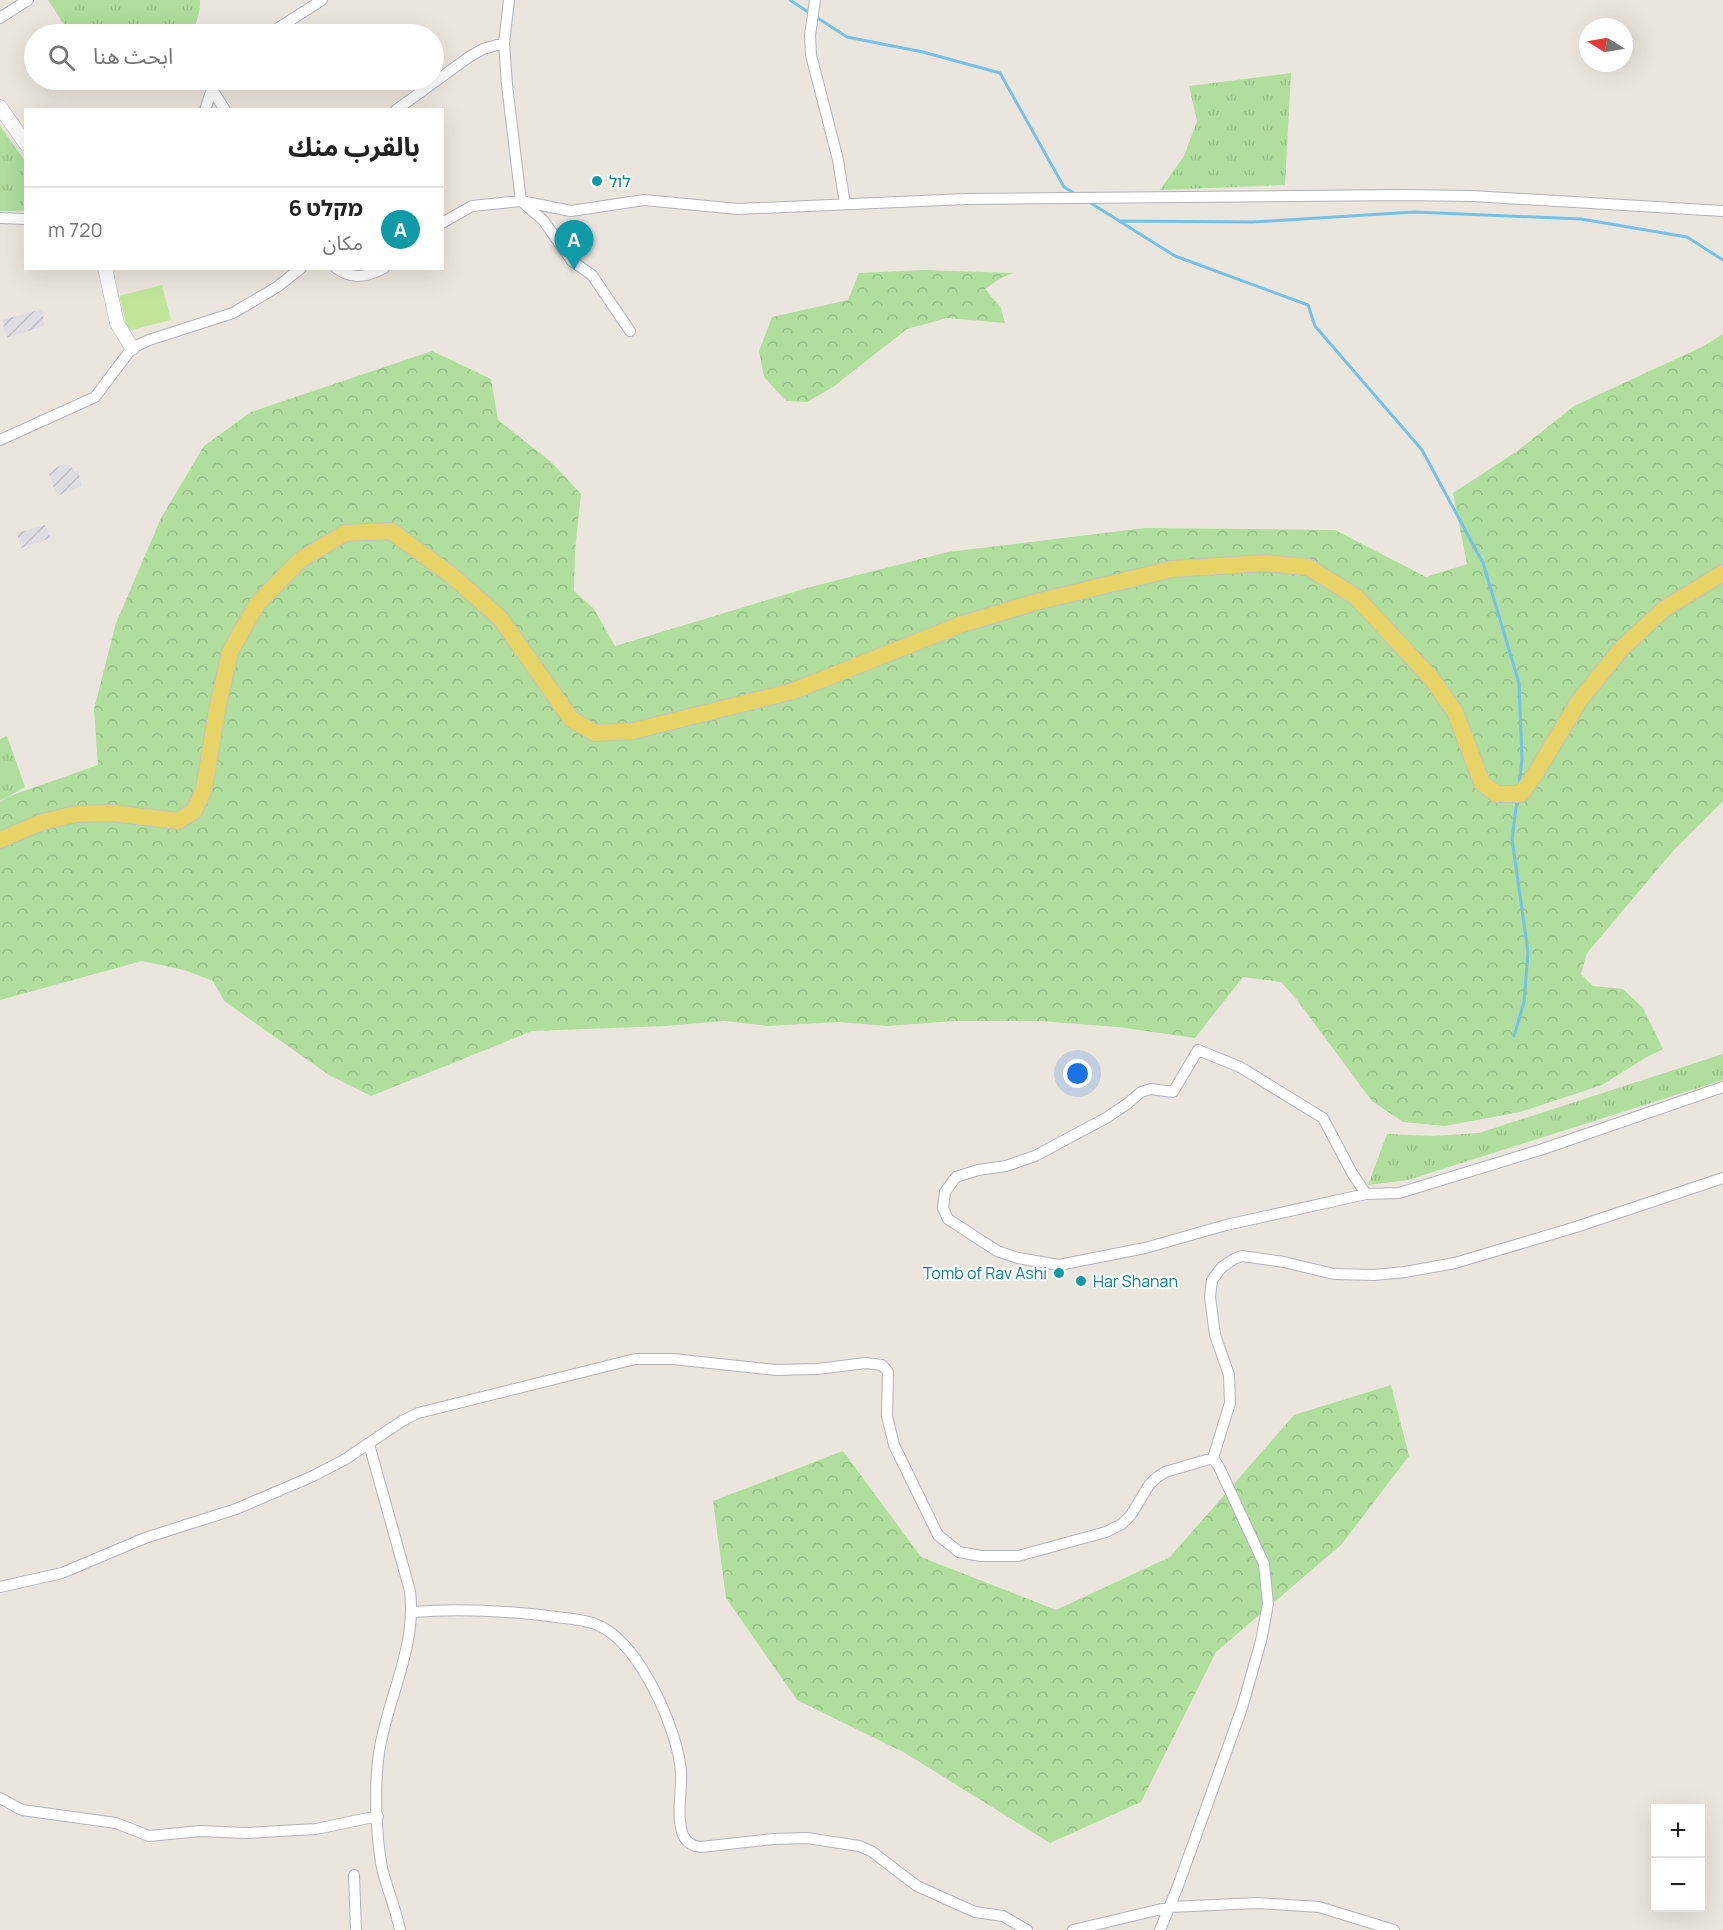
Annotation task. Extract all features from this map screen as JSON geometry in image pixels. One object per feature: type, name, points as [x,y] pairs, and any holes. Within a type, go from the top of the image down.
[{"type":"main road","points":[[0,840],[42,822],[76,814],[112,813],[178,820],[194,811],[204,789],[216,710],[230,652],[257,604],[300,560],[345,533],[390,531],[451,575],[500,618],[571,719],[595,734],[633,731],[793,691],[962,624],[1036,602],[1172,569],[1265,563],[1308,567],[1356,597],[1432,679],[1455,712],[1482,783],[1496,794],[1521,794],[1534,777],[1579,701],[1621,649],[1664,609],[1723,573]]},
{"type":"street","points":[[0,18],[28,0]]},
{"type":"street","points":[[285,24],[322,0]]},
{"type":"street","points":[[509,0],[504,43],[507,92],[521,201],[543,220],[573,261],[592,275],[630,331]]},
{"type":"street","points":[[815,0],[810,35],[811,55],[838,160],[845,204]]},
{"type":"street","points":[[444,75],[483,49],[504,43]]},
{"type":"street","points":[[206,108],[211,90]]},
{"type":"street","points":[[216,90],[224,108]]},
{"type":"street","points":[[399,108],[423,90]]},
{"type":"street","points":[[0,107],[24,141]]},
{"type":"street","points":[[444,222],[472,206],[521,201],[571,211],[645,200],[738,209],[966,199],[1403,195],[1472,196],[1723,211]]},
{"type":"street","points":[[0,218],[24,219]]},
{"type":"street","points":[[105,270],[117,323],[132,348]]},
{"type":"street","points":[[0,440],[95,397],[132,348],[149,340],[233,313],[277,287],[298,270]]},
{"type":"street","points":[[338,270],[346,276],[366,276],[380,270]]},
{"type":"street","points":[[1366,1194],[1352,1173],[1323,1118],[1240,1067],[1198,1050],[1173,1092],[1151,1089],[1141,1092],[1106,1118],[1035,1156],[1006,1166],[978,1170],[956,1177],[945,1192],[943,1208],[948,1219],[997,1251],[1018,1258],[1059,1265],[1146,1248],[1226,1224],[1366,1194],[1399,1193],[1543,1149],[1723,1087]]},
{"type":"street","points":[[1213,1458],[1230,1403],[1229,1375],[1215,1335],[1210,1297],[1212,1280],[1222,1267],[1234,1259],[1242,1256],[1284,1262],[1334,1274],[1374,1275],[1405,1272],[1455,1263],[1565,1231],[1723,1178]]},
{"type":"street","points":[[0,1587],[62,1573],[145,1538],[236,1509],[311,1477],[369,1444],[402,1421],[431,1409],[635,1359],[673,1359],[796,1371],[876,1363],[882,1365],[888,1372],[887,1416],[894,1445],[938,1535],[959,1552],[981,1556],[1018,1556],[1106,1532],[1122,1524],[1131,1515],[1149,1485],[1156,1478],[1165,1472],[1213,1458]]},
{"type":"street","points":[[369,1444],[410,1591],[412,1612],[404,1661],[379,1752],[380,1857],[400,1930]]},
{"type":"street","points":[[1160,1930],[1242,1708],[1261,1641],[1268,1604],[1264,1564],[1220,1467],[1213,1458]]},
{"type":"street","points":[[412,1612],[453,1610],[543,1616],[587,1622],[608,1631],[640,1667],[656,1694],[668,1723],[680,1769],[681,1827],[687,1842],[693,1846],[716,1845],[742,1840],[795,1838],[859,1845],[871,1851],[917,1886],[975,1912],[1003,1916],[1027,1930]]},
{"type":"street","points":[[0,1798],[22,1810],[116,1823],[149,1836],[200,1831],[246,1833],[316,1829],[378,1816]]},
{"type":"street","points":[[354,1875],[356,1930]]},
{"type":"street","points":[[1073,1930],[1170,1906],[1258,1903],[1319,1907],[1394,1930]]},
{"type":"shaded area","points":[[43,309],[44,326],[7,338],[2,320]]},
{"type":"shaded area","points":[[63,464],[70,465],[75,472],[78,471],[82,486],[57,496],[48,472]]},
{"type":"shaded area","points":[[45,525],[51,538],[21,548],[17,533]]},
{"type":"green space","points":[[48,0],[200,0],[196,24],[64,24]]},
{"type":"green space","points":[[1291,73],[1285,185],[1160,190],[1184,156],[1197,121],[1189,86]]},
{"type":"green space","points":[[0,126],[24,160],[24,211],[0,211]]},
{"type":"green space","points":[[924,270],[1014,273],[1001,278],[985,289],[1001,308],[1005,323],[947,318],[907,329],[833,387],[807,402],[786,401],[764,377],[759,351],[772,317],[848,300],[859,273]]},
{"type":"green space","points":[[162,285],[171,320],[128,331],[119,296]]},
{"type":"green space","points":[[1723,334],[1723,801],[1673,851],[1587,953],[1581,974],[1593,986],[1623,989],[1643,1008],[1663,1049],[1602,1085],[1520,1112],[1445,1126],[1403,1122],[1372,1101],[1281,982],[1243,977],[1195,1038],[1118,1027],[1040,1021],[955,1021],[887,1026],[839,1022],[768,1026],[724,1021],[666,1026],[532,1031],[371,1096],[329,1075],[224,1001],[213,981],[184,970],[142,961],[0,1000],[0,802],[7,797],[98,765],[94,709],[116,623],[161,518],[204,446],[251,412],[432,351],[491,379],[498,420],[550,461],[581,494],[575,550],[574,591],[594,609],[615,646],[807,588],[948,552],[1145,528],[1335,530],[1426,577],[1467,564],[1453,493],[1516,452],[1574,406],[1704,346]]},
{"type":"green space","points":[[7,736],[25,787],[0,801],[0,739]]},
{"type":"green space","points":[[1723,1054],[1723,1080],[1408,1180],[1368,1185],[1387,1134],[1432,1136],[1479,1133]]},
{"type":"green space","points":[[1391,1385],[1409,1456],[1341,1545],[1216,1652],[1141,1802],[1050,1843],[905,1753],[797,1700],[726,1598],[713,1501],[843,1451],[921,1557],[1056,1610],[1170,1557],[1294,1415]]},
{"type":"waterway","points":[[790,0],[811,14]]},
{"type":"waterway","points":[[816,17],[847,37],[923,52],[1000,73],[1064,187],[1076,194]]},
{"type":"waterway","points":[[1089,202],[1175,256],[1308,305],[1315,326],[1422,450],[1483,563],[1519,683],[1522,759],[1519,785]]},
{"type":"waterway","points":[[1121,221],[1253,222],[1414,212],[1581,219],[1687,237],[1723,260]]},
{"type":"waterway","points":[[1514,1036],[1524,1002],[1528,952],[1512,839],[1517,801]]},
{"type":"place","name":"לול","points":[[597,181]]},
{"type":"place","name":"מקלט 6","points":[[574,270]]},
{"type":"place","name":"Tomb of Rav Ashi","points":[[1059,1273]]},
{"type":"place","name":"Har Shanan","points":[[1081,1281]]}]
